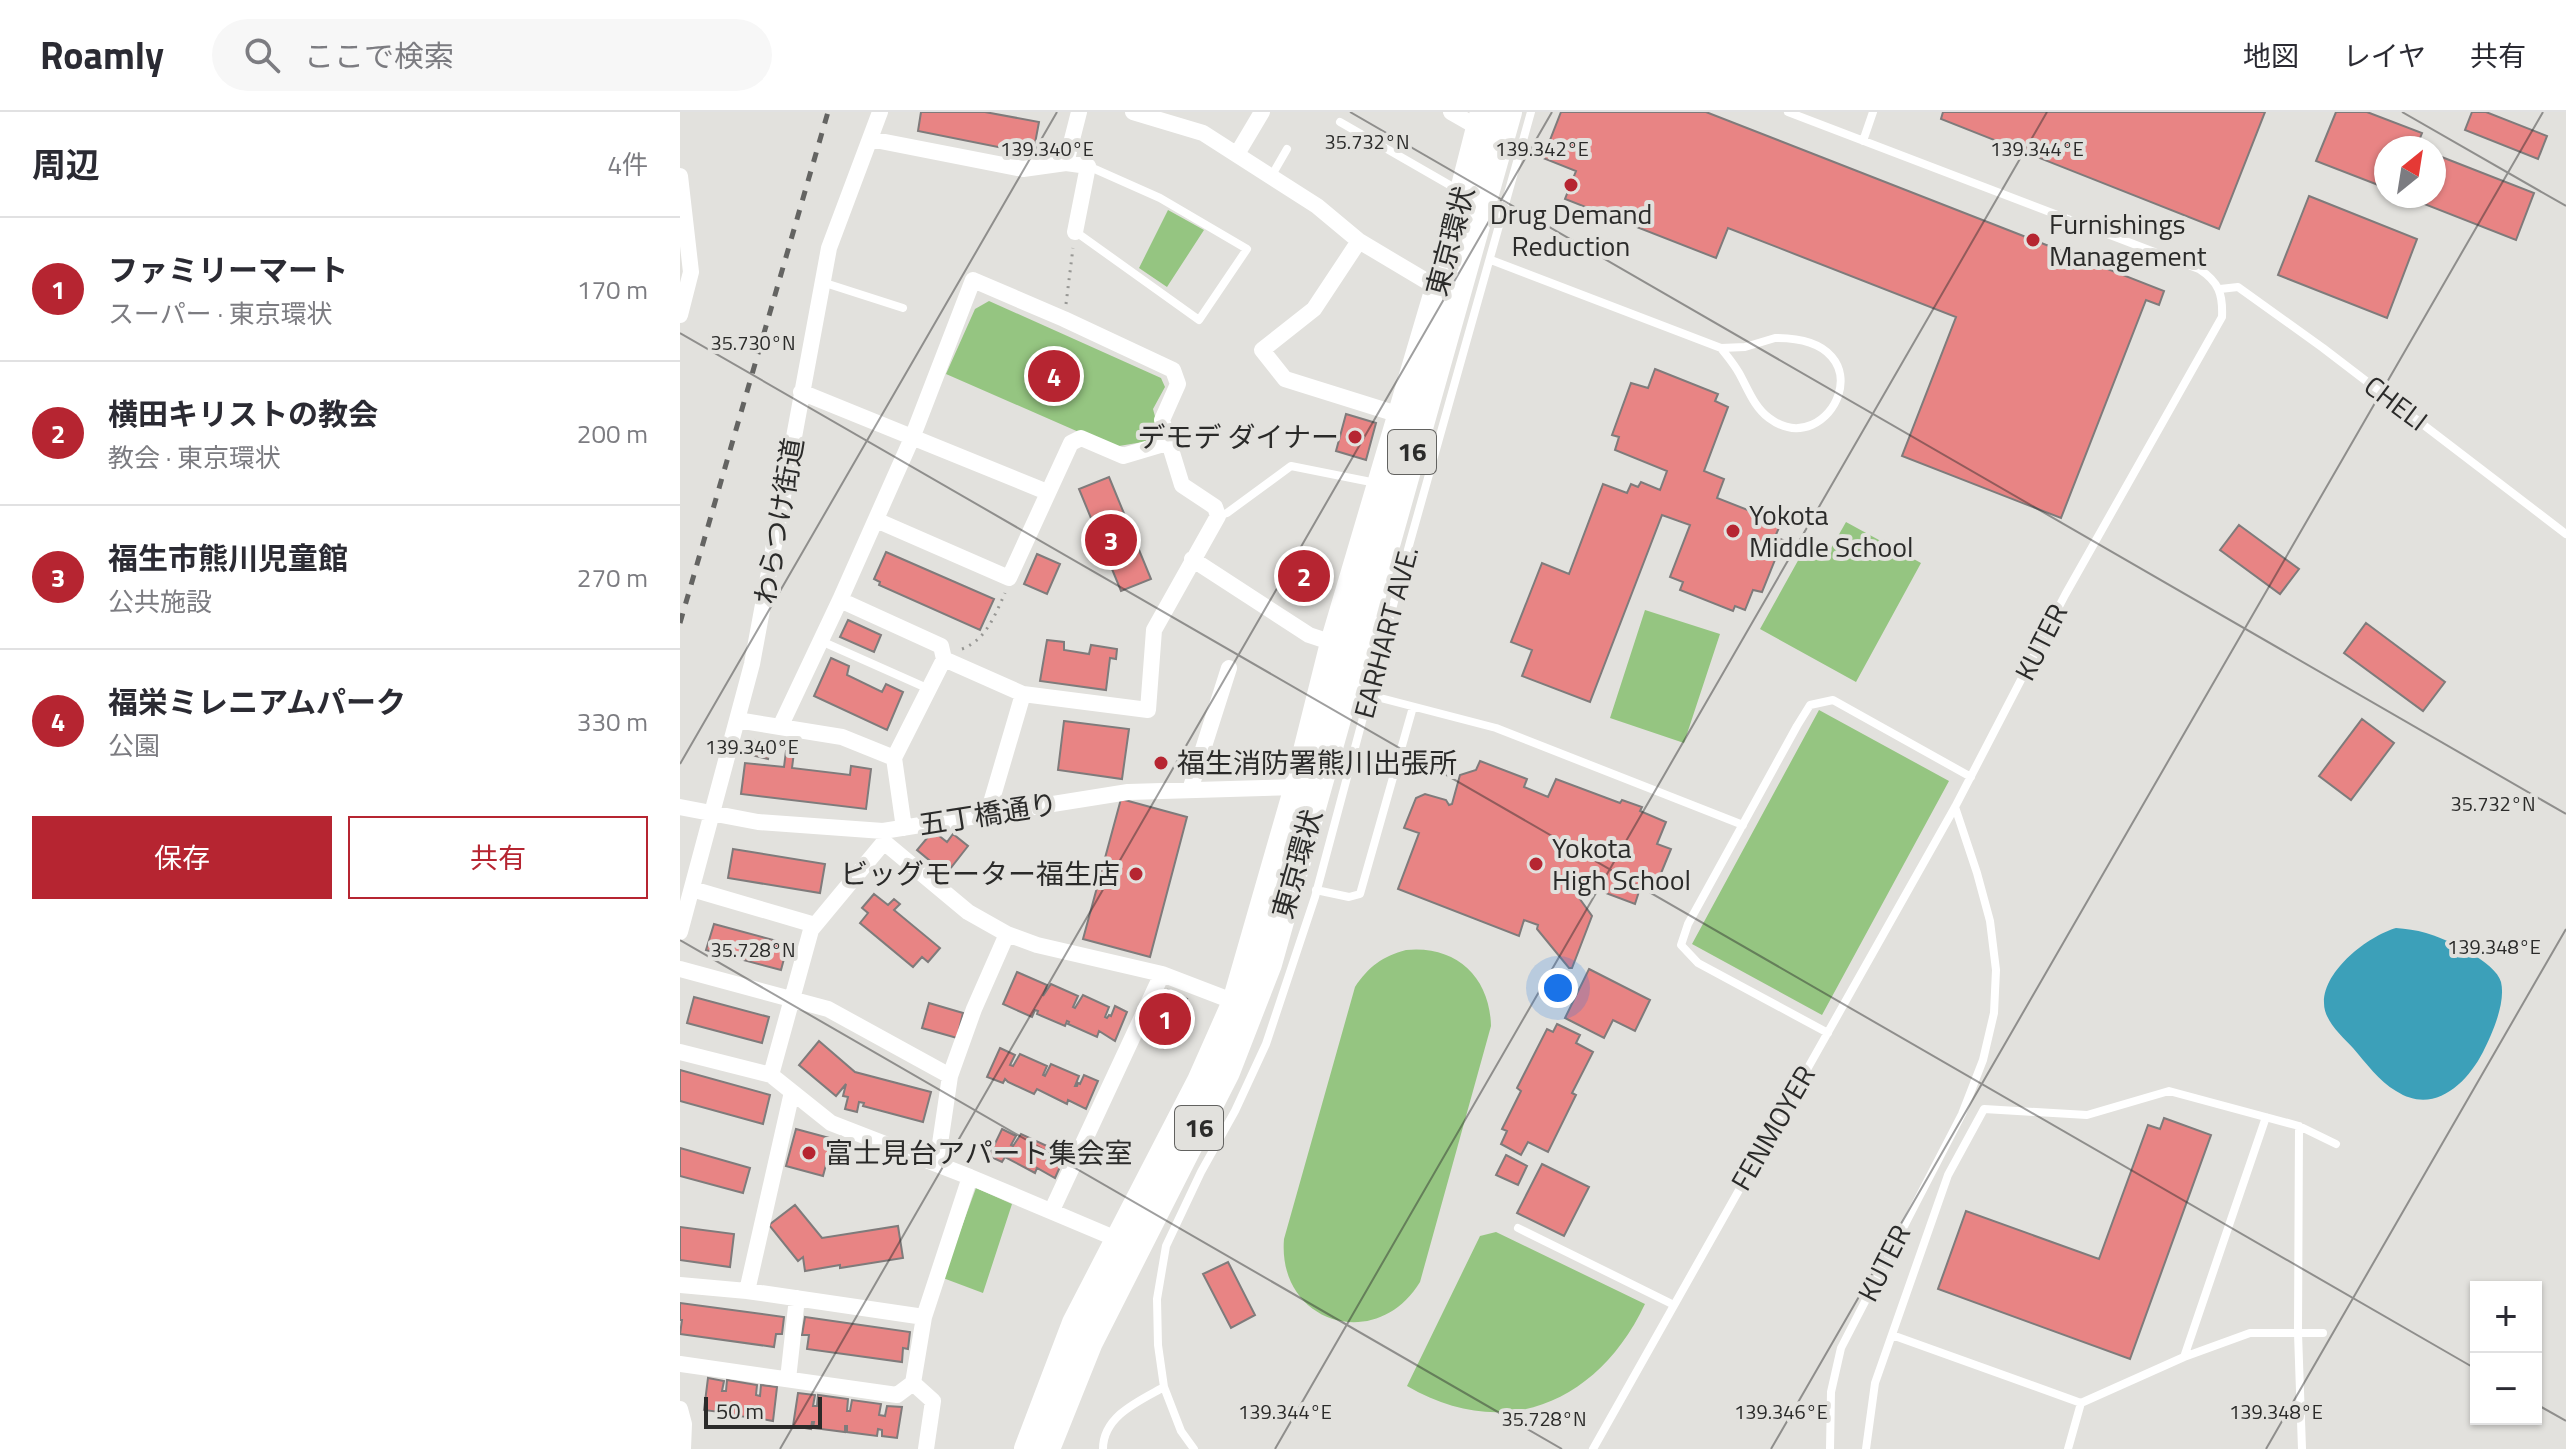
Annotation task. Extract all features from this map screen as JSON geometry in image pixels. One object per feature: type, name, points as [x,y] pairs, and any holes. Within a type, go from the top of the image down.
[{"type":"highway","name":"東京環状","points":[[1027,1449],[1075,1323],[1200,1081],[1235,1002],[1307,790],[1509,112]]},
{"type":"highway","name":"東京環状","points":[[1047,1449],[1090,1342],[1240,1043],[1269,964],[1307,790],[1333,643],[1438,288],[1481,120]]},
{"type":"street","name":"わらつけ街道","points":[[680,932],[752,664],[829,248],[880,112]]},
{"type":"street","points":[[1066,163],[1079,112]]},
{"type":"street","points":[[1133,112],[1203,133],[1317,206],[1359,241],[1438,288]]},
{"type":"street","points":[[1237,154],[1262,112]]},
{"type":"street","points":[[1451,112],[1481,120]]},
{"type":"street","points":[[870,139],[1023,169],[1066,163],[1088,166],[1075,232]]},
{"type":"street","points":[[680,176],[686,271],[680,315]]},
{"type":"street","points":[[1359,241],[1314,309],[1262,350],[1285,379],[1400,415]]},
{"type":"street","points":[[780,727],[912,438],[973,280],[1173,370],[1178,384],[1162,420],[1182,485],[1215,507],[1218,516],[1154,630],[1148,710],[1023,694],[944,659]]},
{"type":"street","points":[[801,392],[1047,492]]},
{"type":"street","points":[[876,520],[1009,578],[1071,443],[1081,438],[1123,456],[1170,442]]},
{"type":"street","points":[[1192,559],[1309,635],[1333,643]]},
{"type":"street","points":[[840,600],[941,646],[944,659],[894,758],[904,828]]},
{"type":"street","points":[[1190,790],[1229,668]]},
{"type":"street","points":[[988,813],[1023,694]]},
{"type":"street","points":[[737,720],[842,737],[894,758]]},
{"type":"street","name":"五丁橋通り","points":[[680,807],[758,822],[883,836],[904,828],[1128,792],[1307,790]]},
{"type":"street","points":[[771,1075],[811,930],[883,836],[968,912],[1007,934],[1037,945],[1162,974],[1235,1002]]},
{"type":"street","points":[[692,889],[815,925]]},
{"type":"street","points":[[937,1164],[950,1076],[974,1009],[1007,934]]},
{"type":"street","points":[[680,969],[828,1009],[950,1076]]},
{"type":"street","points":[[1052,1210],[1162,974]]},
{"type":"street","points":[[680,1052],[771,1075],[831,1123],[1052,1210],[1119,1240]]},
{"type":"street","points":[[747,1291],[792,1092]]},
{"type":"street","points":[[680,1364],[897,1395],[913,1383],[924,1317],[970,1177]]},
{"type":"street","points":[[680,1285],[747,1291],[924,1317]]},
{"type":"street","points":[[788,1379],[797,1298]]},
{"type":"street","points":[[913,1383],[933,1401],[926,1449]]},
{"type":"street","points":[[681,1419],[683,1449]]},
{"type":"lane","points":[[1531,112],[1491,260],[1721,348],[1745,347],[1775,338],[1811,342],[1835,360],[1842,379],[1840,391],[1826,417],[1812,426],[1783,427],[1759,410],[1738,371],[1721,348]]},
{"type":"lane","points":[[1788,112],[2199,269],[2213,278],[2220,289]]},
{"type":"lane","points":[[1863,141],[1873,112]]},
{"type":"lane","points":[[1340,122],[1462,192]]},
{"type":"lane","points":[[1272,175],[1287,149]]},
{"type":"lane","points":[[1075,232],[1199,320],[1247,249],[1160,198],[1088,166]]},
{"type":"lane","name":"EARHART AVE.","points":[[1194,1449],[1181,1431],[1164,1387],[1158,1345],[1157,1299],[1166,1246],[1266,1044],[1316,890],[1410,542],[1491,260]]},
{"type":"lane","points":[[822,282],[903,308]]},
{"type":"lane","name":"CHELI","points":[[2220,289],[2238,287],[2323,348],[2566,534]]},
{"type":"lane","name":"KUTER","points":[[1830,1449],[1831,1392],[1841,1348],[1962,1114],[1983,1060],[1994,1013],[1996,970],[1990,921],[1955,807],[2075,576],[2222,317],[2220,289]]},
{"type":"lane","points":[[1218,516],[1227,513],[1291,466],[1381,484]]},
{"type":"lane","points":[[821,641],[929,689]]},
{"type":"lane","points":[[1369,695],[1496,728],[1743,825]]},
{"type":"lane","points":[[1828,1033],[1698,963],[1681,945],[1688,924],[1810,705],[1833,700],[1971,777]]},
{"type":"lane","points":[[1316,890],[1349,897],[1360,894],[1413,707]]},
{"type":"lane","name":"FENMOYER","points":[[1593,1449],[1955,807]]},
{"type":"lane","points":[[1866,1449],[1875,1383],[1948,1175],[1984,1109],[2087,1115],[2169,1091],[2299,1126],[2336,1144]]},
{"type":"lane","points":[[2184,1357],[2266,1117]]},
{"type":"lane","points":[[2299,1126],[2298,1333],[2302,1449]]},
{"type":"lane","points":[[1518,1228],[1674,1305]]},
{"type":"lane","points":[[1892,1335],[2081,1403],[2184,1357],[2250,1333],[2323,1333]]},
{"type":"lane","points":[[1103,1449],[1103,1441],[1115,1419],[1164,1387]]},
{"type":"lane","points":[[2068,1449],[2081,1403]]},
{"type":"path","points":[[1064,319],[1075,232]]},
{"type":"path","points":[[944,659],[978,640],[991,623],[1007,590],[1009,578]]},
{"type":"green space","points":[[1168,210],[1204,230],[1167,287],[1139,268]]},
{"type":"green space","points":[[989,301],[1161,378],[1165,387],[1153,409],[1161,439],[1113,447],[946,374],[975,309]]},
{"type":"green space","points":[[1846,522],[1921,563],[1856,682],[1760,629],[1805,548],[1825,559]]},
{"type":"green space","points":[[1645,610],[1720,634],[1684,743],[1610,718]]},
{"type":"green space","points":[[1819,710],[1949,781],[1822,1015],[1692,944]]},
{"type":"green space","points":[[1406,950],[1440,953],[1467,968],[1484,993],[1491,1026],[1420,1282],[1401,1304],[1379,1317],[1356,1322],[1333,1319],[1312,1309],[1296,1291],[1286,1268],[1284,1239],[1355,987],[1377,963]]},
{"type":"green space","points":[[976,1188],[1012,1204],[983,1293],[943,1278]]},
{"type":"green space","points":[[1496,1232],[1645,1304],[1625,1338],[1602,1367],[1575,1388],[1545,1404],[1513,1411],[1478,1411],[1443,1403],[1407,1386],[1480,1236]]},
{"type":"water","points":[[2396,928],[2426,933],[2457,945],[2490,967],[2501,982],[2500,1009],[2483,1052],[2458,1085],[2435,1098],[2410,1098],[2390,1087],[2334,1028],[2325,1010],[2326,991],[2339,967],[2361,947]]},
{"type":"building","points":[[921,112],[985,112],[1039,122],[1033,154],[918,131]]},
{"type":"building","points":[[1561,112],[1706,112],[2164,291],[2159,305],[2146,300],[2061,518],[1902,456],[1956,317],[1728,228],[1716,258],[1565,199],[1576,171],[1543,158]]},
{"type":"building","points":[[1943,112],[2265,112],[2219,229],[1941,119]]},
{"type":"building","points":[[2336,112],[2367,112],[2422,133],[2421,136],[2374,136],[2374,183],[2316,161]]},
{"type":"building","points":[[2472,112],[2486,112],[2547,136],[2538,159],[2465,130]]},
{"type":"building","points":[[2446,159],[2534,193],[2516,240],[2434,208],[2446,208]]},
{"type":"building","points":[[2309,196],[2417,239],[2387,318],[2278,275]]},
{"type":"building","name":"Yokota Middle School","points":[[1655,369],[1718,394],[1715,401],[1728,407],[1704,471],[1724,479],[1717,498],[1781,523],[1775,537],[1783,540],[1762,592],[1753,590],[1745,610],[1735,606],[1733,611],[1680,590],[1683,582],[1670,577],[1690,525],[1662,515],[1590,702],[1522,676],[1532,650],[1511,642],[1542,563],[1569,574],[1603,484],[1627,493],[1631,484],[1638,487],[1641,482],[1660,490],[1667,471],[1615,450],[1619,437],[1612,435],[1631,383],[1648,388]]},
{"type":"building","points":[[1346,414],[1376,423],[1366,460],[1336,451]]},
{"type":"building","points":[[1109,477],[1151,579],[1121,591],[1079,489]]},
{"type":"building","points":[[2239,525],[2299,569],[2280,594],[2220,550]]},
{"type":"building","points":[[886,552],[994,599],[980,630],[879,585],[880,582],[874,579]]},
{"type":"building","points":[[1037,554],[1060,564],[1047,594],[1024,584]]},
{"type":"building","points":[[1282,563],[1329,567],[1327,587],[1309,586],[1309,591],[1280,585]]},
{"type":"building","points":[[848,620],[881,635],[874,652],[840,637]]},
{"type":"building","points":[[2366,623],[2445,682],[2423,711],[2344,653]]},
{"type":"building","points":[[1047,640],[1064,642],[1064,650],[1089,654],[1091,645],[1117,649],[1116,659],[1110,658],[1106,690],[1040,681]]},
{"type":"building","points":[[831,658],[849,666],[847,675],[882,692],[886,684],[903,692],[887,730],[814,696]]},
{"type":"building","points":[[2362,719],[2394,743],[2351,800],[2319,776]]},
{"type":"building","points":[[1064,721],[1129,729],[1122,779],[1058,770]]},
{"type":"building","points":[[750,739],[771,743],[768,759],[747,754]]},
{"type":"building","points":[[786,751],[794,752],[792,768],[850,775],[851,766],[871,769],[866,809],[741,794],[745,763],[784,767]]},
{"type":"building","name":"Yokota High School","points":[[1480,761],[1527,779],[1524,787],[1548,797],[1556,779],[1620,803],[1622,800],[1642,807],[1640,811],[1666,822],[1657,844],[1671,849],[1657,883],[1643,879],[1635,904],[1582,884],[1577,895],[1592,916],[1572,968],[1537,929],[1538,925],[1524,920],[1519,936],[1398,889],[1419,833],[1404,828],[1416,798],[1425,794],[1452,804],[1460,775],[1476,770]]},
{"type":"building","points":[[1121,799],[1187,817],[1150,957],[1083,939]]},
{"type":"building","points":[[933,831],[947,842],[953,834],[968,846],[946,874],[917,850]]},
{"type":"building","points":[[733,849],[825,864],[820,893],[728,878]]},
{"type":"building","points":[[874,894],[888,905],[894,899],[900,904],[894,910],[940,948],[928,962],[922,957],[913,967],[860,923],[868,913],[862,908]]},
{"type":"building","points":[[714,924],[788,944],[781,970],[706,950]]},
{"type":"building","name":"Yokota High School","points":[[1589,969],[1650,1000],[1635,1031],[1613,1020],[1604,1038],[1565,1018]]},
{"type":"building","points":[[1017,972],[1047,985],[1043,996],[1051,984],[1078,996],[1075,1008],[1083,995],[1109,1007],[1107,1018],[1115,1006],[1127,1012],[1115,1041],[1099,1031],[1097,1037],[1067,1021],[1065,1026],[1037,1014],[1038,1011],[1035,1010],[1032,1017],[1003,1004]]},
{"type":"building","points":[[1168,990],[1187,999],[1163,1048],[1144,1038]]},
{"type":"building","points":[[694,997],[769,1017],[762,1043],[687,1023]]},
{"type":"building","points":[[929,1003],[963,1013],[957,1038],[922,1028]]},
{"type":"building","points":[[1557,1024],[1580,1035],[1576,1043],[1593,1052],[1548,1152],[1528,1142],[1521,1155],[1501,1144],[1507,1131],[1502,1129],[1521,1091],[1517,1088],[1547,1029],[1553,1032]]},
{"type":"building","points":[[819,1041],[855,1072],[931,1092],[923,1122],[863,1106],[864,1103],[859,1102],[857,1112],[845,1109],[848,1097],[843,1096],[846,1084],[836,1096],[799,1065]]},
{"type":"building","points":[[1000,1048],[1015,1055],[1010,1065],[1013,1066],[1020,1054],[1047,1066],[1045,1076],[1051,1064],[1079,1076],[1075,1086],[1080,1084],[1084,1075],[1098,1081],[1086,1109],[1068,1100],[1067,1104],[1037,1089],[1034,1094],[1005,1079],[1003,1083],[987,1077]]},
{"type":"building","points":[[680,1070],[770,1095],[763,1124],[680,1101]]},
{"type":"building","points":[[2164,1118],[2211,1135],[2130,1359],[1938,1289],[1966,1211],[2099,1259],[2148,1125],[2160,1129]]},
{"type":"building","name":"富士見台アパート集会室","points":[[796,1129],[833,1139],[823,1176],[786,1166]]},
{"type":"building","points":[[1002,1129],[1016,1136],[1013,1146],[1021,1134],[1047,1146],[1043,1156],[1046,1157],[1054,1145],[1067,1151],[1055,1178],[1037,1168],[1035,1173],[1005,1157],[1002,1162],[989,1156]]},
{"type":"building","points":[[680,1148],[750,1168],[743,1193],[680,1176]]},
{"type":"building","points":[[1506,1155],[1527,1166],[1518,1185],[1496,1175]]},
{"type":"building","points":[[1542,1164],[1589,1187],[1564,1236],[1517,1213]]},
{"type":"building","points":[[795,1205],[822,1238],[898,1226],[903,1258],[805,1271],[803,1257],[798,1261],[769,1225]]},
{"type":"building","points":[[680,1227],[734,1234],[730,1267],[680,1260]]},
{"type":"building","points":[[1228,1262],[1255,1315],[1231,1328],[1203,1274]]},
{"type":"building","points":[[680,1303],[784,1317],[782,1334],[776,1334],[774,1347],[680,1334]]},
{"type":"building","points":[[805,1317],[910,1332],[908,1349],[903,1348],[902,1362],[807,1349],[809,1335],[802,1335]]},
{"type":"building","points":[[708,1378],[724,1381],[722,1391],[726,1391],[727,1380],[757,1385],[756,1395],[760,1396],[761,1385],[777,1387],[773,1421],[756,1418],[757,1411],[754,1418],[723,1414],[724,1406],[720,1405],[719,1412],[704,1410]]},
{"type":"building","points":[[798,1393],[815,1395],[813,1406],[817,1406],[818,1395],[848,1399],[847,1411],[850,1411],[852,1400],[881,1404],[879,1415],[885,1416],[887,1406],[902,1407],[897,1438],[882,1436],[882,1430],[878,1429],[877,1436],[847,1432],[847,1426],[845,1432],[813,1428],[814,1422],[811,1429],[793,1426]]},
{"type":"railway","points":[[680,623],[828,112]]},
{"type":"place","name":"Drug Demand Reduction","points":[[1571,185]]},
{"type":"place","name":"Furnishings Management","points":[[2033,240]]},
{"type":"place","name":"福栄ミレニアムパーク","points":[[1054,376]]},
{"type":"place","name":"デモデ ダイナー","points":[[1355,437]]},
{"type":"place","name":"Yokota Middle School","points":[[1733,531]]},
{"type":"place","name":"福生市熊川児童館","points":[[1111,540]]},
{"type":"place","name":"横田キリストの教会","points":[[1304,576]]},
{"type":"place","name":"福生消防署熊川出張所","points":[[1161,763]]},
{"type":"place","name":"Yokota High School","points":[[1536,864]]},
{"type":"place","name":"ビッグモーター福生店","points":[[1136,874]]},
{"type":"place","name":"ファミリーマート","points":[[1165,1019]]},
{"type":"place","name":"富士見台アパート集会室","points":[[809,1153]]}]
